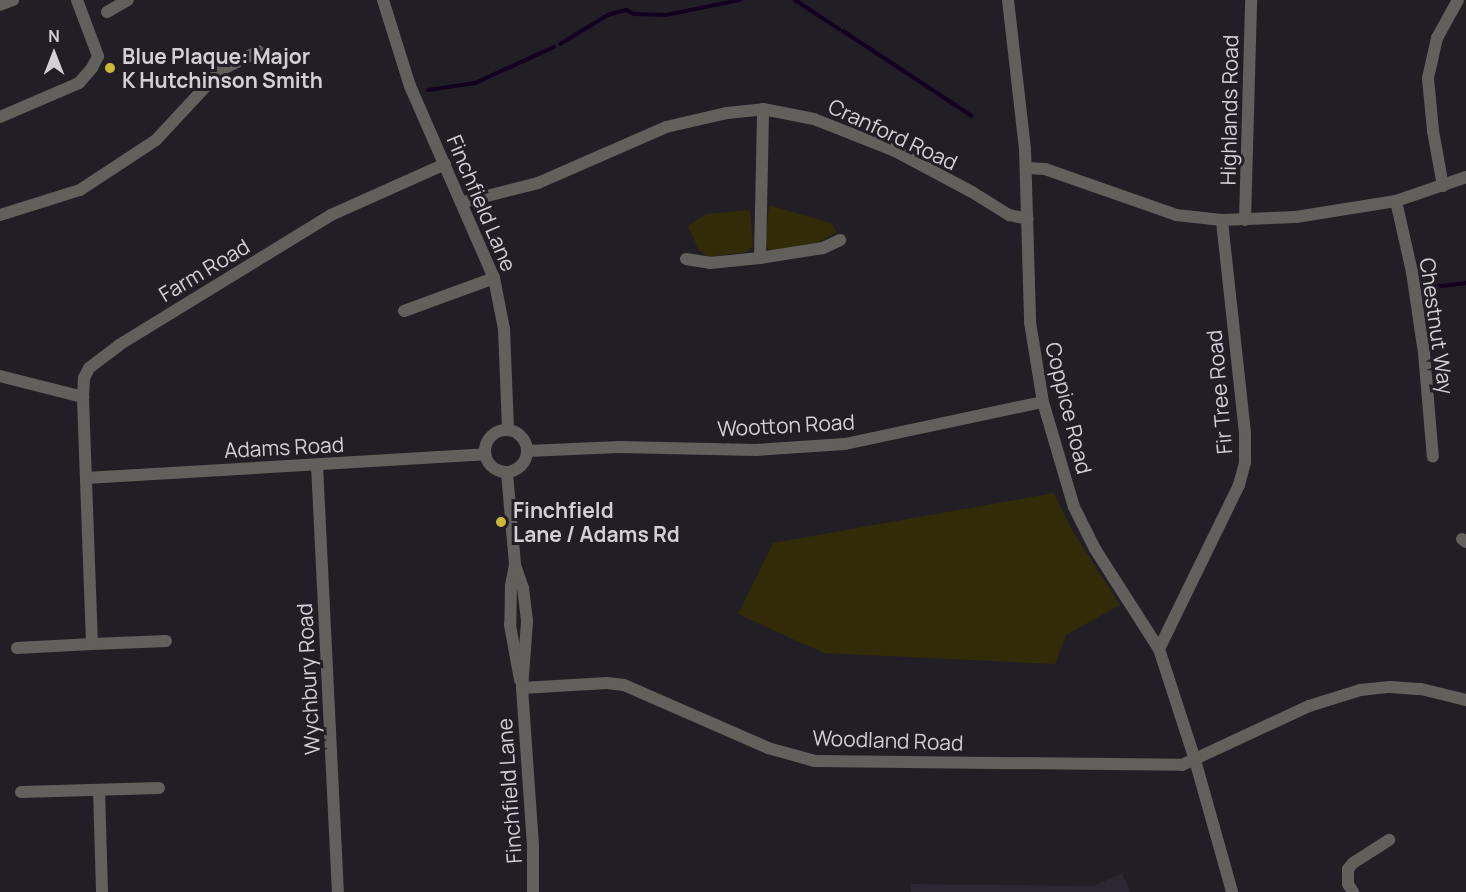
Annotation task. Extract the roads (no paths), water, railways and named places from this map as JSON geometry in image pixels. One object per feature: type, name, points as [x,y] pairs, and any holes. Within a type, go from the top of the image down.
[{"type":"street","points":[[0,5],[13,0]]},
{"type":"street","points":[[0,117],[79,83],[92,68],[98,56],[77,0]]},
{"type":"street","points":[[107,12],[128,0]]},
{"type":"street","name":"Finchfield Lane","points":[[383,0],[410,86],[463,202],[494,278],[504,330],[508,430]]},
{"type":"street","name":"Coppice Road","points":[[1008,0],[1026,168],[1030,322],[1043,402],[1074,507],[1095,549],[1159,650],[1195,760],[1232,892]]},
{"type":"street","name":"Highlands Road","points":[[1245,220],[1251,0]]},
{"type":"street","points":[[1443,186],[1433,131],[1428,78],[1437,38],[1458,0]]},
{"type":"street","points":[[0,215],[80,190],[105,175],[156,140],[221,70],[259,51]]},
{"type":"street","points":[[760,258],[763,109]]},
{"type":"street","name":"Cranford Road","points":[[463,202],[538,183],[666,127],[727,112],[763,109],[814,118],[895,151],[972,192],[1008,215],[1028,219]]},
{"type":"street","name":"Farm Road","points":[[92,644],[83,397],[84,378],[89,368],[119,345],[331,215],[445,164]]},
{"type":"street","points":[[1026,168],[1045,169],[1176,215],[1222,220],[1296,217],[1396,201],[1466,177]]},
{"type":"street","name":"Chestnut Way","points":[[1396,201],[1418,312],[1433,457]]},
{"type":"street","name":"Fir Tree Road","points":[[1159,650],[1239,485],[1245,462],[1245,433],[1222,220]]},
{"type":"street","points":[[686,259],[710,263],[760,258],[823,248],[840,240]]},
{"type":"street","points":[[404,310],[494,278]]},
{"type":"street","points":[[0,376],[83,397]]},
{"type":"street","name":"Wootton Road","points":[[527,451],[619,447],[756,450],[845,444],[1043,402]]},
{"type":"street","points":[[508,430],[521,437],[527,451],[522,465],[507,473],[489,465],[484,454],[490,437],[498,431],[508,430]]},
{"type":"street","name":"Adams Road","points":[[86,478],[484,454]]},
{"type":"street","name":"Wychbury Road","points":[[316,465],[338,892]]},
{"type":"street","name":"Finchfield Lane","points":[[507,473],[515,565],[523,588],[526,622],[522,688],[533,844],[533,892]]},
{"type":"street","points":[[17,648],[166,641]]},
{"type":"street","name":"Woodland Road","points":[[522,688],[607,683],[624,685],[768,748],[815,761],[1182,765],[1250,731],[1309,706],[1360,690],[1390,687],[1421,689],[1466,700]]},
{"type":"street","points":[[21,792],[159,788]]},
{"type":"street","points":[[99,790],[102,892]]},
{"type":"street","points":[[1353,892],[1348,884],[1348,869],[1389,840]]},
{"type":"waterway","points":[[560,44],[608,15],[626,10],[634,14],[666,15],[740,0]]},
{"type":"waterway","points":[[795,0],[839,29]]},
{"type":"waterway","points":[[843,31],[972,116]]},
{"type":"waterway","points":[[428,90],[475,83],[554,47]]},
{"type":"waterway","points":[[1426,288],[1466,283]]},
{"type":"place","name":"Blue Plaque: Major K Hutchinson Smith","points":[[110,68]]},
{"type":"place","name":"Finchfield Lane / Adams Rd","points":[[501,522]]}]
